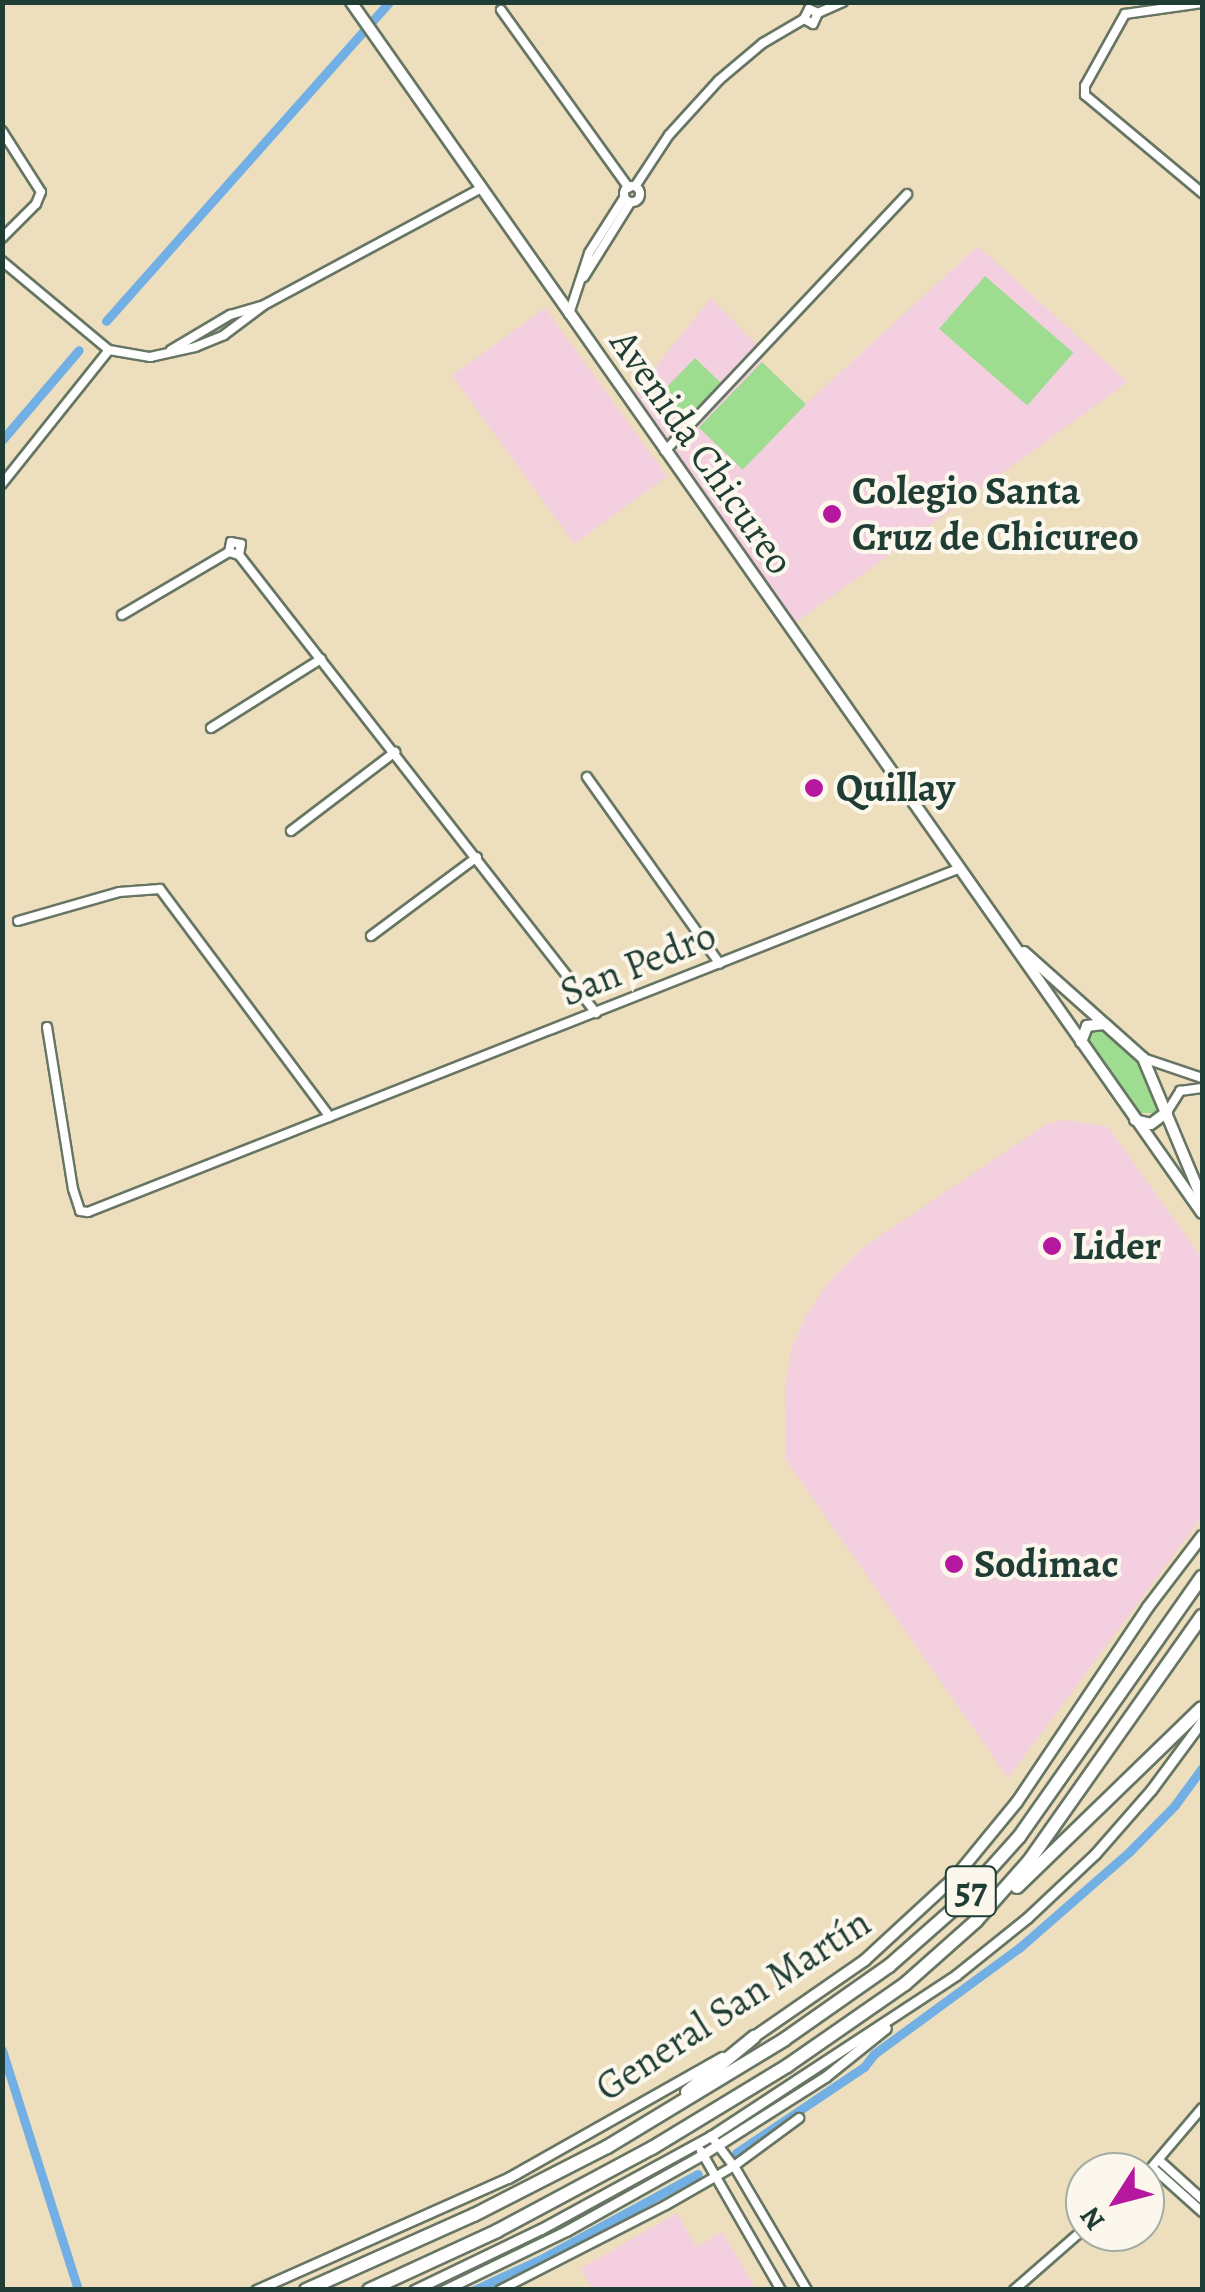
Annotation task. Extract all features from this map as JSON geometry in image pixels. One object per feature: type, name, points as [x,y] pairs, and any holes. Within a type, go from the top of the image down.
[{"type":"highway","name":"57","points":[[306,2290],[474,2215],[655,2119],[842,2001],[957,1906],[1035,1815],[1202,1577]]},
{"type":"highway","name":"57","points":[[368,2290],[548,2206],[706,2116],[853,2022],[976,1921],[1046,1840],[1202,1616]]},
{"type":"highway","points":[[976,1921],[1202,1708]]},
{"type":"highway","points":[[655,2119],[754,2036]]},
{"type":"main road","name":"Avenida Chicureo","points":[[351,2],[1202,1213]]},
{"type":"main road","name":"Avenida Chicureo","points":[[1006,934],[1143,1058],[1202,1198]]},
{"type":"main road","points":[[1081,1042],[1087,1026],[1106,1024]]},
{"type":"main road","points":[[1134,1119],[1150,1124],[1168,1112]]},
{"type":"main road","name":"General San Martín","points":[[754,2036],[864,1960],[956,1875],[1016,1802],[1148,1607],[1202,1536]]},
{"type":"street","points":[[570,314],[584,276],[632,186],[669,135],[718,80],[772,36],[804,19],[810,8],[843,2]]},
{"type":"street","points":[[1117,2],[1126,14]]},
{"type":"street","points":[[1126,14],[1202,3]]},
{"type":"street","points":[[501,10],[632,186]]},
{"type":"street","points":[[1126,14],[1085,86],[1085,95],[1202,193]]},
{"type":"street","points":[[2,131],[41,192],[36,204],[2,238]]},
{"type":"street","points":[[2,261],[109,350],[134,357],[168,353],[210,342],[264,306],[481,188]]},
{"type":"street","points":[[665,451],[907,194]]},
{"type":"street","points":[[168,353],[230,315],[264,306]]},
{"type":"street","points":[[2,484],[109,350]]},
{"type":"street","points":[[122,616],[229,552],[230,544],[238,542],[242,549],[239,555],[596,1012]]},
{"type":"street","points":[[211,728],[321,659]]},
{"type":"street","points":[[290,831],[395,752]]},
{"type":"street","points":[[587,777],[720,964]]},
{"type":"street","points":[[371,936],[477,857]]},
{"type":"street","name":"San Pedro","points":[[48,1027],[72,1189],[84,1213],[958,869]]},
{"type":"street","points":[[18,921],[119,892],[160,889],[330,1116]]},
{"type":"street","points":[[1143,1058],[1202,1078]]},
{"type":"street","points":[[1168,1112],[1180,1091],[1202,1088]]},
{"type":"street","points":[[414,2290],[541,2229],[698,2144],[899,2015],[982,1956],[1072,1876],[1151,1790],[1202,1721]]},
{"type":"street","points":[[444,2290],[566,2230],[702,2155],[825,2077],[899,2015]]},
{"type":"street","name":"General San Martín","points":[[256,2290],[508,2178],[754,2036]]},
{"type":"street","points":[[1165,2154],[1202,2108]]},
{"type":"street","points":[[500,2290],[615,2233],[734,2166],[800,2118]]},
{"type":"street","points":[[711,2136],[734,2166],[806,2290]]},
{"type":"street","points":[[698,2144],[781,2290]]},
{"type":"street","points":[[1165,2172],[1202,2200]]},
{"type":"street","points":[[1165,2174],[1202,2212]]},
{"type":"street","points":[[1014,2290],[1065,2245]]},
{"type":"shaded area","name":"Colegio Santa Cruz de Chicureo","points":[[978,246],[1128,382],[794,624],[634,394],[711,298],[765,353],[761,361],[806,404]]},
{"type":"shaded area","points":[[545,308],[667,476],[574,544],[452,376]]},
{"type":"shaded area","points":[[1066,1120],[1108,1127],[1202,1258],[1202,1517],[1008,1778],[786,1460],[785,1389],[792,1347],[806,1316],[827,1284],[861,1249],[1048,1123]]},
{"type":"shaded area","points":[[677,2213],[696,2247],[722,2232],[756,2289],[592,2289],[581,2268]]},
{"type":"green space","points":[[985,276],[1073,353],[1027,406],[939,329]]},
{"type":"green space","points":[[695,358],[725,387],[690,423],[660,394]]},
{"type":"green space","points":[[762,362],[806,404],[743,470],[699,427]]},
{"type":"green space","points":[[1102,1027],[1137,1056],[1159,1107],[1155,1113],[1135,1113],[1085,1042],[1087,1031]]},
{"type":"waterway","points":[[106,321],[389,2]]},
{"type":"waterway","points":[[2,440],[79,350]]},
{"type":"waterway","points":[[736,2153],[864,2067],[874,2054],[1019,1948],[1130,1851],[1175,1805],[1202,1768]]},
{"type":"waterway","points":[[2,2050],[78,2290]]},
{"type":"waterway","points":[[474,2290],[543,2258],[698,2174]]},
{"type":"place","name":"Colegio Santa Cruz de Chicureo","points":[[832,514]]},
{"type":"place","name":"Quillay","points":[[814,788]]},
{"type":"place","name":"Lider","points":[[1052,1246]]},
{"type":"place","name":"Sodimac","points":[[954,1564]]}]
